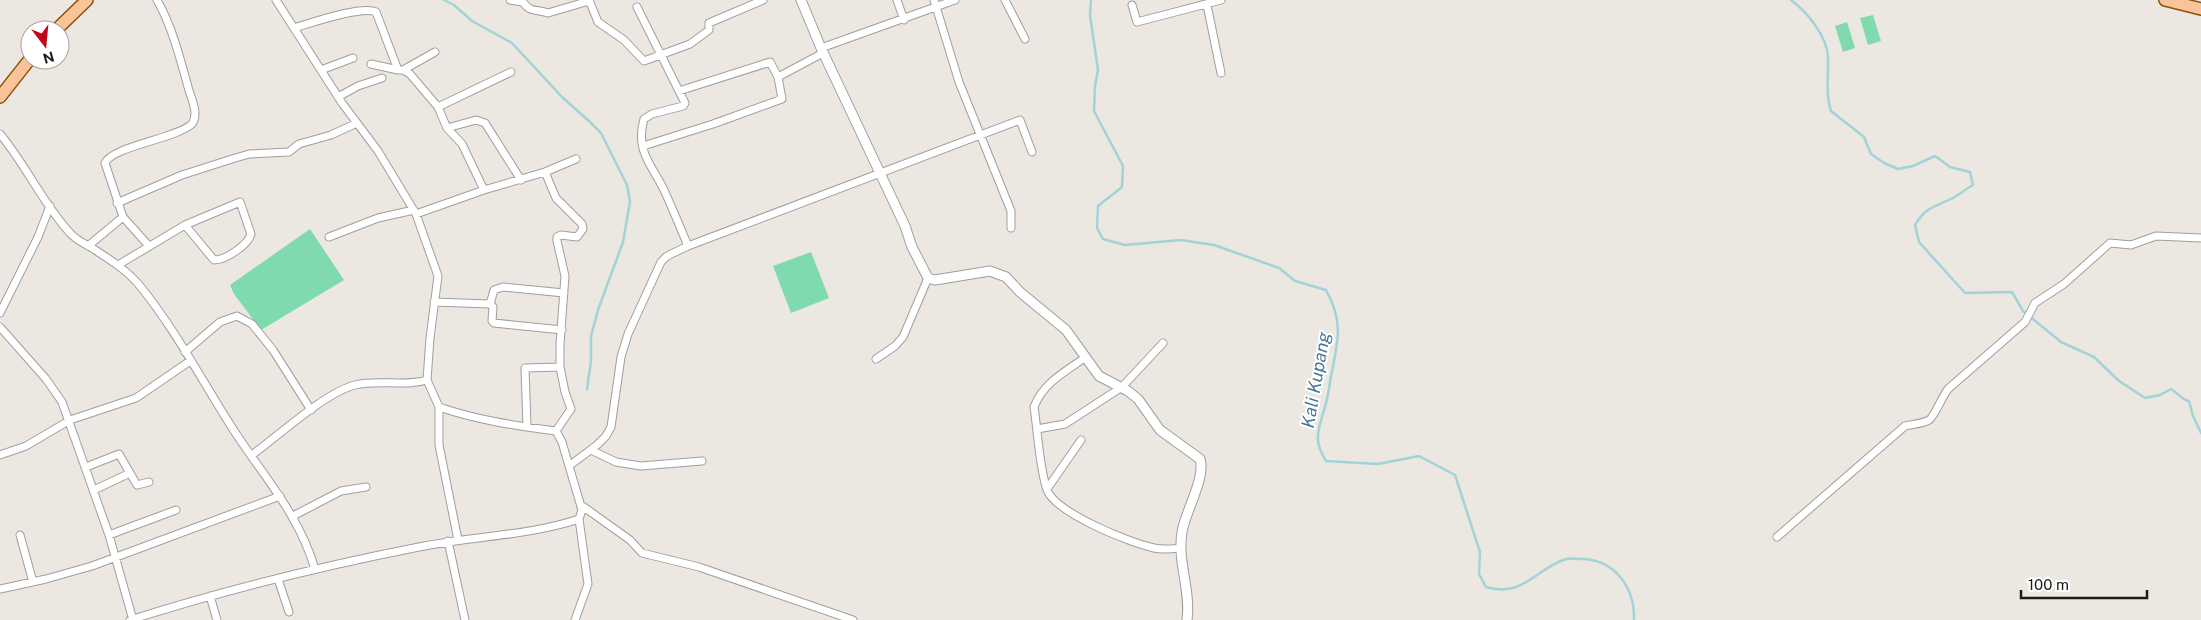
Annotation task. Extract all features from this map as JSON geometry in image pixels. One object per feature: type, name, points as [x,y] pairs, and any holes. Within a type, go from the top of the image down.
[{"type":"main road","points":[[66,20],[87,0]]},
{"type":"main road","points":[[2165,0],[2201,9]]},
{"type":"main road","points":[[0,96],[21,70]]},
{"type":"street","points":[[149,246],[122,217],[105,168],[107,159],[163,138],[191,124],[195,119],[194,106],[179,57],[157,0]]},
{"type":"street","points":[[276,0],[338,97],[378,151],[415,212],[438,276],[428,380],[439,407],[439,445],[458,540]]},
{"type":"street","points":[[510,0],[523,2],[527,9],[538,9],[548,13],[589,0],[598,22],[624,40],[641,60],[648,61],[690,44],[709,30],[709,23],[763,0]]},
{"type":"street","points":[[801,0],[822,50],[928,278],[903,337],[895,346],[876,358]]},
{"type":"street","points":[[897,0],[904,20]]},
{"type":"street","points":[[934,0],[959,82],[1011,211],[1011,228]]},
{"type":"street","points":[[778,77],[822,50],[954,0]]},
{"type":"street","points":[[1005,0],[1025,39]]},
{"type":"street","points":[[1132,5],[1137,22],[1221,0]]},
{"type":"street","points":[[1207,4],[1221,73]]},
{"type":"street","points":[[637,7],[662,54],[685,105],[652,114],[644,119],[643,146],[647,163],[664,190],[688,246]]},
{"type":"street","points":[[294,28],[334,16],[373,10],[378,15],[400,70]]},
{"type":"street","points":[[400,70],[435,52]]},
{"type":"street","points":[[321,70],[353,58]]},
{"type":"street","points":[[643,146],[713,124],[782,99],[778,77],[770,62],[679,91]]},
{"type":"street","points":[[370,64],[410,74],[438,107],[447,128],[462,144],[484,190]]},
{"type":"street","points":[[438,107],[511,72]]},
{"type":"street","points":[[338,97],[358,86],[382,78]]},
{"type":"street","points":[[447,128],[476,120],[485,123],[521,180]]},
{"type":"street","points":[[569,466],[591,450],[606,436],[611,427],[621,357],[628,334],[661,262],[688,246],[1020,120],[1032,152]]},
{"type":"street","points":[[117,203],[182,175],[249,154],[289,152],[299,144],[357,123]]},
{"type":"street","points":[[0,134],[70,233],[118,265],[139,285],[185,352],[232,428],[293,516],[303,534],[315,569]]},
{"type":"street","points":[[329,237],[378,218],[415,212],[521,180],[576,159]]},
{"type":"street","points":[[546,172],[556,198],[582,224],[583,230],[577,237],[561,235],[558,237],[565,276],[560,367],[571,409],[556,431]]},
{"type":"street","points":[[118,265],[185,225],[240,202],[251,234],[246,242],[222,259],[214,260],[185,225]]},
{"type":"street","points":[[0,313],[38,237],[50,206]]},
{"type":"street","points":[[88,246],[122,217]]},
{"type":"street","points":[[1777,537],[1905,426],[1928,420],[1934,416],[1939,402],[1948,390],[2025,322],[2035,303],[2059,288],[2110,244],[2131,245],[2156,236],[2201,238]]},
{"type":"street","points":[[928,278],[935,280],[990,271],[1006,277],[1020,292],[1066,330],[1100,376],[1138,399],[1160,430],[1200,459],[1201,472],[1182,532],[1180,548],[1188,593],[1187,620]]},
{"type":"street","points":[[562,330],[494,323],[492,321],[493,307],[490,304],[494,290],[503,287],[564,293]]},
{"type":"street","points":[[434,302],[490,304]]},
{"type":"street","points":[[185,352],[220,322],[236,316],[252,324],[273,350],[311,410]]},
{"type":"street","points":[[0,327],[46,379],[62,402],[70,420],[109,535],[132,620],[210,596],[315,569],[448,541],[553,527],[579,518]]},
{"type":"street","points":[[0,341],[6,334]]},
{"type":"street","points":[[1037,428],[1065,424],[1122,388],[1163,343]]},
{"type":"street","points":[[1086,357],[1048,385],[1038,396],[1034,407],[1047,489],[1059,503],[1089,523],[1114,535],[1153,548],[1164,550],[1180,548]]},
{"type":"street","points":[[0,455],[35,441],[70,420],[136,398],[190,361]]},
{"type":"street","points":[[527,427],[525,368],[560,367]]},
{"type":"street","points":[[252,455],[311,410],[341,390],[354,385],[376,382],[411,384],[428,380]]},
{"type":"street","points":[[439,407],[465,416],[556,431]]},
{"type":"street","points":[[556,431],[562,442],[582,514],[579,518],[588,584],[575,620]]},
{"type":"street","points":[[1047,489],[1081,440]]},
{"type":"street","points":[[591,450],[616,462],[641,466],[702,461]]},
{"type":"street","points":[[86,467],[119,454],[137,485],[149,482]]},
{"type":"street","points":[[94,490],[130,473]]},
{"type":"street","points":[[293,516],[341,491],[366,487]]},
{"type":"street","points":[[0,588],[66,574],[235,514],[280,496]]},
{"type":"street","points":[[581,505],[630,540],[642,553],[699,567],[853,620]]},
{"type":"street","points":[[109,535],[176,510]]},
{"type":"street","points":[[20,535],[33,582]]},
{"type":"street","points":[[448,541],[465,620]]},
{"type":"street","points":[[278,579],[289,612]]},
{"type":"street","points":[[210,596],[218,620]]},
{"type":"green space","points":[[1873,15],[1881,41],[1868,45],[1860,18]]},
{"type":"green space","points":[[1847,22],[1855,48],[1843,52],[1835,26]]},
{"type":"green space","points":[[310,229],[344,280],[261,330],[234,294],[230,285]]},
{"type":"green space","points":[[811,252],[829,298],[791,313],[773,266]]},
{"type":"waterway","points":[[444,0],[454,5],[472,21],[512,43],[562,97],[601,133],[627,185],[630,202],[623,242],[598,310],[591,336],[591,361],[587,389]]},
{"type":"waterway","name":"Kali Kupang","points":[[1091,0],[1090,15],[1098,70],[1094,111],[1123,166],[1122,187],[1098,206],[1097,228],[1103,239],[1125,245],[1181,240],[1214,245],[1279,268],[1295,281],[1326,290],[1332,301],[1338,332],[1336,353],[1318,436],[1319,448],[1326,461],[1378,464],[1419,456],[1455,475],[1480,552],[1479,574],[1486,587],[1510,589],[1519,586],[1566,559],[1593,560],[1604,564],[1621,578],[1631,597],[1634,620]]},
{"type":"waterway","points":[[1791,0],[1815,25],[1827,49],[1828,91],[1831,111],[1864,137],[1871,154],[1884,163],[1898,169],[1913,166],[1935,156],[1950,167],[1970,172],[1973,185],[1953,198],[1927,210],[1915,225],[1919,242],[1965,293],[2012,292],[2023,311],[2061,342],[2094,357],[2119,381],[2145,398],[2160,395],[2171,389],[2183,399],[2189,401],[2193,416],[2201,433]]}]
